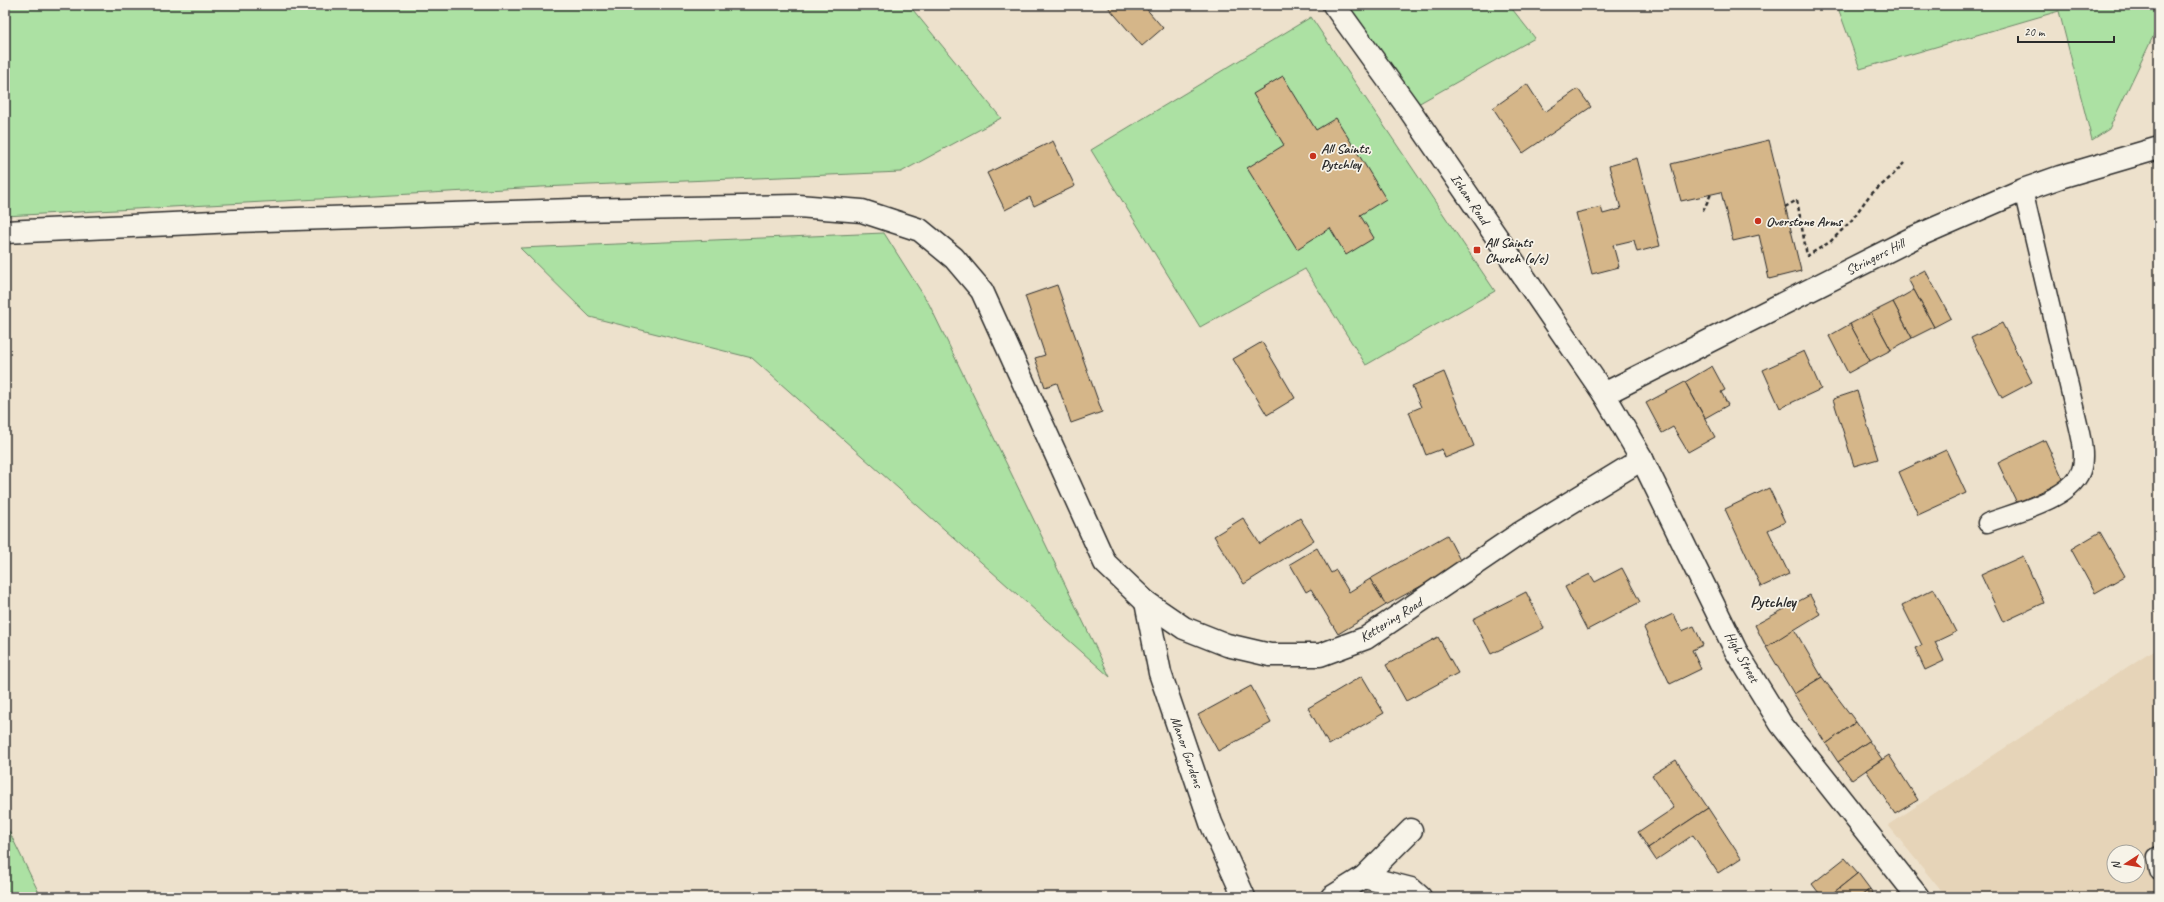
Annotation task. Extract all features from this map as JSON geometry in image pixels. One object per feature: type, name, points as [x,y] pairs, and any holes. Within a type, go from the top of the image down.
[{"type":"street","name":"Isham Road","points":[[1334,5],[1409,109],[1604,394]]},
{"type":"street","name":"Stringers Hill","points":[[1604,394],[1914,237],[2023,190],[2060,176],[2159,148]]},
{"type":"street","name":"Kettering Road","points":[[5,232],[235,221],[574,210],[798,206],[862,211],[920,230],[954,258],[982,291],[1105,563],[1146,602],[1184,628],[1227,645],[1270,655],[1320,655],[1366,638],[1519,534],[1642,459]]},
{"type":"street","name":"High Street","points":[[1604,394],[1642,459],[1736,651],[1781,724],[1918,897]]},
{"type":"street","name":"Manor Gardens","points":[[1146,602],[1160,673],[1211,823],[1244,897]]},
{"type":"street","points":[[1332,897],[1364,877],[1411,830]]},
{"type":"street","points":[[1364,877],[1411,889],[1420,897]]},
{"type":"lane","points":[[1987,523],[2055,497],[2075,482],[2082,466],[2082,446],[2078,424],[2023,190]]},
{"type":"lane","points":[[2159,856],[2157,857],[2159,871]]},
{"type":"path","points":[[1785,207],[1797,200],[1808,256],[1830,242],[1851,221],[1869,196],[1892,176],[1904,163]]},
{"type":"path","points":[[1703,212],[1710,194]]},
{"type":"shaded area","points":[[2159,649],[2159,897],[1946,897],[1888,825],[2147,654]]},
{"type":"green space","points":[[5,5],[909,5],[1001,118],[901,172],[541,187],[5,216]]},
{"type":"green space","points":[[1340,5],[1509,5],[1535,38],[1409,109]]},
{"type":"green space","points":[[1837,5],[2159,5],[2159,24],[2109,129],[2092,140],[2059,11],[1860,69]]},
{"type":"green space","points":[[1311,17],[1495,291],[1366,365],[1305,269],[1200,327],[1091,150]]},
{"type":"green space","points":[[884,233],[929,304],[1110,677],[752,358],[590,317],[520,248]]},
{"type":"green space","points":[[5,823],[41,897],[5,897]]},
{"type":"building","points":[[1111,5],[1143,5],[1163,28],[1142,46],[1108,7]]},
{"type":"building","name":"All Saints, Pytchley","points":[[1283,76],[1316,130],[1336,118],[1386,199],[1360,215],[1374,238],[1346,255],[1330,228],[1297,249],[1247,168],[1284,145],[1253,94]]},
{"type":"building","points":[[1527,84],[1545,112],[1578,89],[1591,107],[1523,153],[1493,108]]},
{"type":"building","name":"Overstone Arms","points":[[1769,140],[1801,271],[1769,279],[1759,235],[1733,241],[1721,192],[1681,201],[1671,164]]},
{"type":"building","points":[[1053,141],[1075,186],[1034,206],[1030,197],[1005,210],[987,173]]},
{"type":"building","points":[[1637,158],[1660,246],[1637,252],[1634,240],[1613,245],[1619,267],[1592,274],[1576,213],[1601,207],[1603,214],[1621,209],[1609,166]]},
{"type":"building","points":[[1925,270],[1951,318],[1934,327],[1908,279]]},
{"type":"building","points":[[1057,285],[1102,412],[1071,423],[1057,383],[1045,387],[1035,358],[1045,355],[1025,296]]},
{"type":"building","points":[[1914,290],[1934,327],[1912,338],[1893,302]]},
{"type":"building","points":[[1893,302],[1912,338],[1891,350],[1871,313]]},
{"type":"building","points":[[1871,313],[1891,350],[1870,361],[1850,324]]},
{"type":"building","points":[[2002,323],[2032,382],[2002,398],[1971,338]]},
{"type":"building","points":[[1850,324],[1870,361],[1848,373],[1829,336]]},
{"type":"building","points":[[1262,342],[1295,398],[1267,415],[1233,359]]},
{"type":"building","points":[[1804,351],[1821,389],[1780,408],[1763,370]]},
{"type":"building","points":[[1712,366],[1725,390],[1721,392],[1728,405],[1705,418],[1685,382]]},
{"type":"building","points":[[1444,372],[1474,446],[1445,458],[1442,449],[1426,455],[1409,412],[1421,407],[1412,386]]},
{"type":"building","points":[[1685,382],[1715,437],[1688,452],[1673,427],[1662,433],[1646,403]]},
{"type":"building","points":[[1857,391],[1878,459],[1854,466],[1833,399]]},
{"type":"building","points":[[2045,440],[2064,481],[2017,503],[1998,463]]},
{"type":"building","points":[[1946,450],[1966,493],[1918,515],[1899,472]]},
{"type":"building","points":[[1769,488],[1785,522],[1768,530],[1789,574],[1761,587],[1725,509]]},
{"type":"building","points":[[1243,518],[1260,544],[1300,518],[1314,540],[1244,584],[1214,536]]},
{"type":"building","points":[[2100,532],[2125,576],[2095,593],[2071,549]]},
{"type":"building","points":[[1447,535],[1462,564],[1386,605],[1370,579]]},
{"type":"building","points":[[1317,548],[1331,573],[1336,570],[1349,592],[1370,579],[1386,605],[1338,634],[1311,589],[1306,592],[1290,564]]},
{"type":"building","points":[[2023,556],[2044,603],[2003,622],[1981,575]]},
{"type":"building","points":[[1622,568],[1640,602],[1587,630],[1565,587],[1590,574],[1595,582]]},
{"type":"building","points":[[1934,589],[1956,632],[1935,642],[1944,661],[1925,670],[1915,648],[1922,645],[1902,605]]},
{"type":"building","points":[[1526,592],[1544,628],[1491,654],[1473,619]]},
{"type":"building","points":[[1810,595],[1820,614],[1766,647],[1755,625]]},
{"type":"building","points":[[1673,614],[1682,631],[1694,626],[1703,645],[1692,650],[1701,669],[1670,684],[1644,628]]},
{"type":"building","points":[[1794,629],[1822,677],[1794,694],[1766,647]]},
{"type":"building","points":[[1438,637],[1458,673],[1406,701],[1386,665]]},
{"type":"building","points":[[1362,676],[1384,713],[1329,745],[1308,708]]},
{"type":"building","points":[[1822,677],[1856,722],[1826,744],[1794,694]]},
{"type":"building","points":[[1251,686],[1271,723],[1218,751],[1198,715]]},
{"type":"building","points":[[1856,722],[1869,741],[1838,762],[1826,744]]},
{"type":"building","points":[[1869,741],[1882,759],[1852,780],[1838,762]]},
{"type":"building","points":[[1889,755],[1918,800],[1895,814],[1866,770]]},
{"type":"building","points":[[1676,760],[1708,808],[1648,848],[1638,832],[1674,808],[1652,775]]},
{"type":"building","points":[[1708,808],[1741,858],[1718,873],[1693,835],[1656,860],[1648,848]]},
{"type":"building","points":[[1845,858],[1858,873],[1828,897],[1822,897],[1812,884]]},
{"type":"building","points":[[1858,873],[1870,889],[1860,897],[1828,897]]},
{"type":"building","points":[[1870,889],[1876,897],[1860,897]]},
{"type":"place","name":"All Saints, Pytchley","points":[[1313,156]]},
{"type":"place","name":"Overstone Arms","points":[[1758,221]]},
{"type":"place","name":"All Saints Church (o/s)","points":[[1477,250]]},
{"type":"district","name":"Pytchley","points":[[1773,602]]}]
